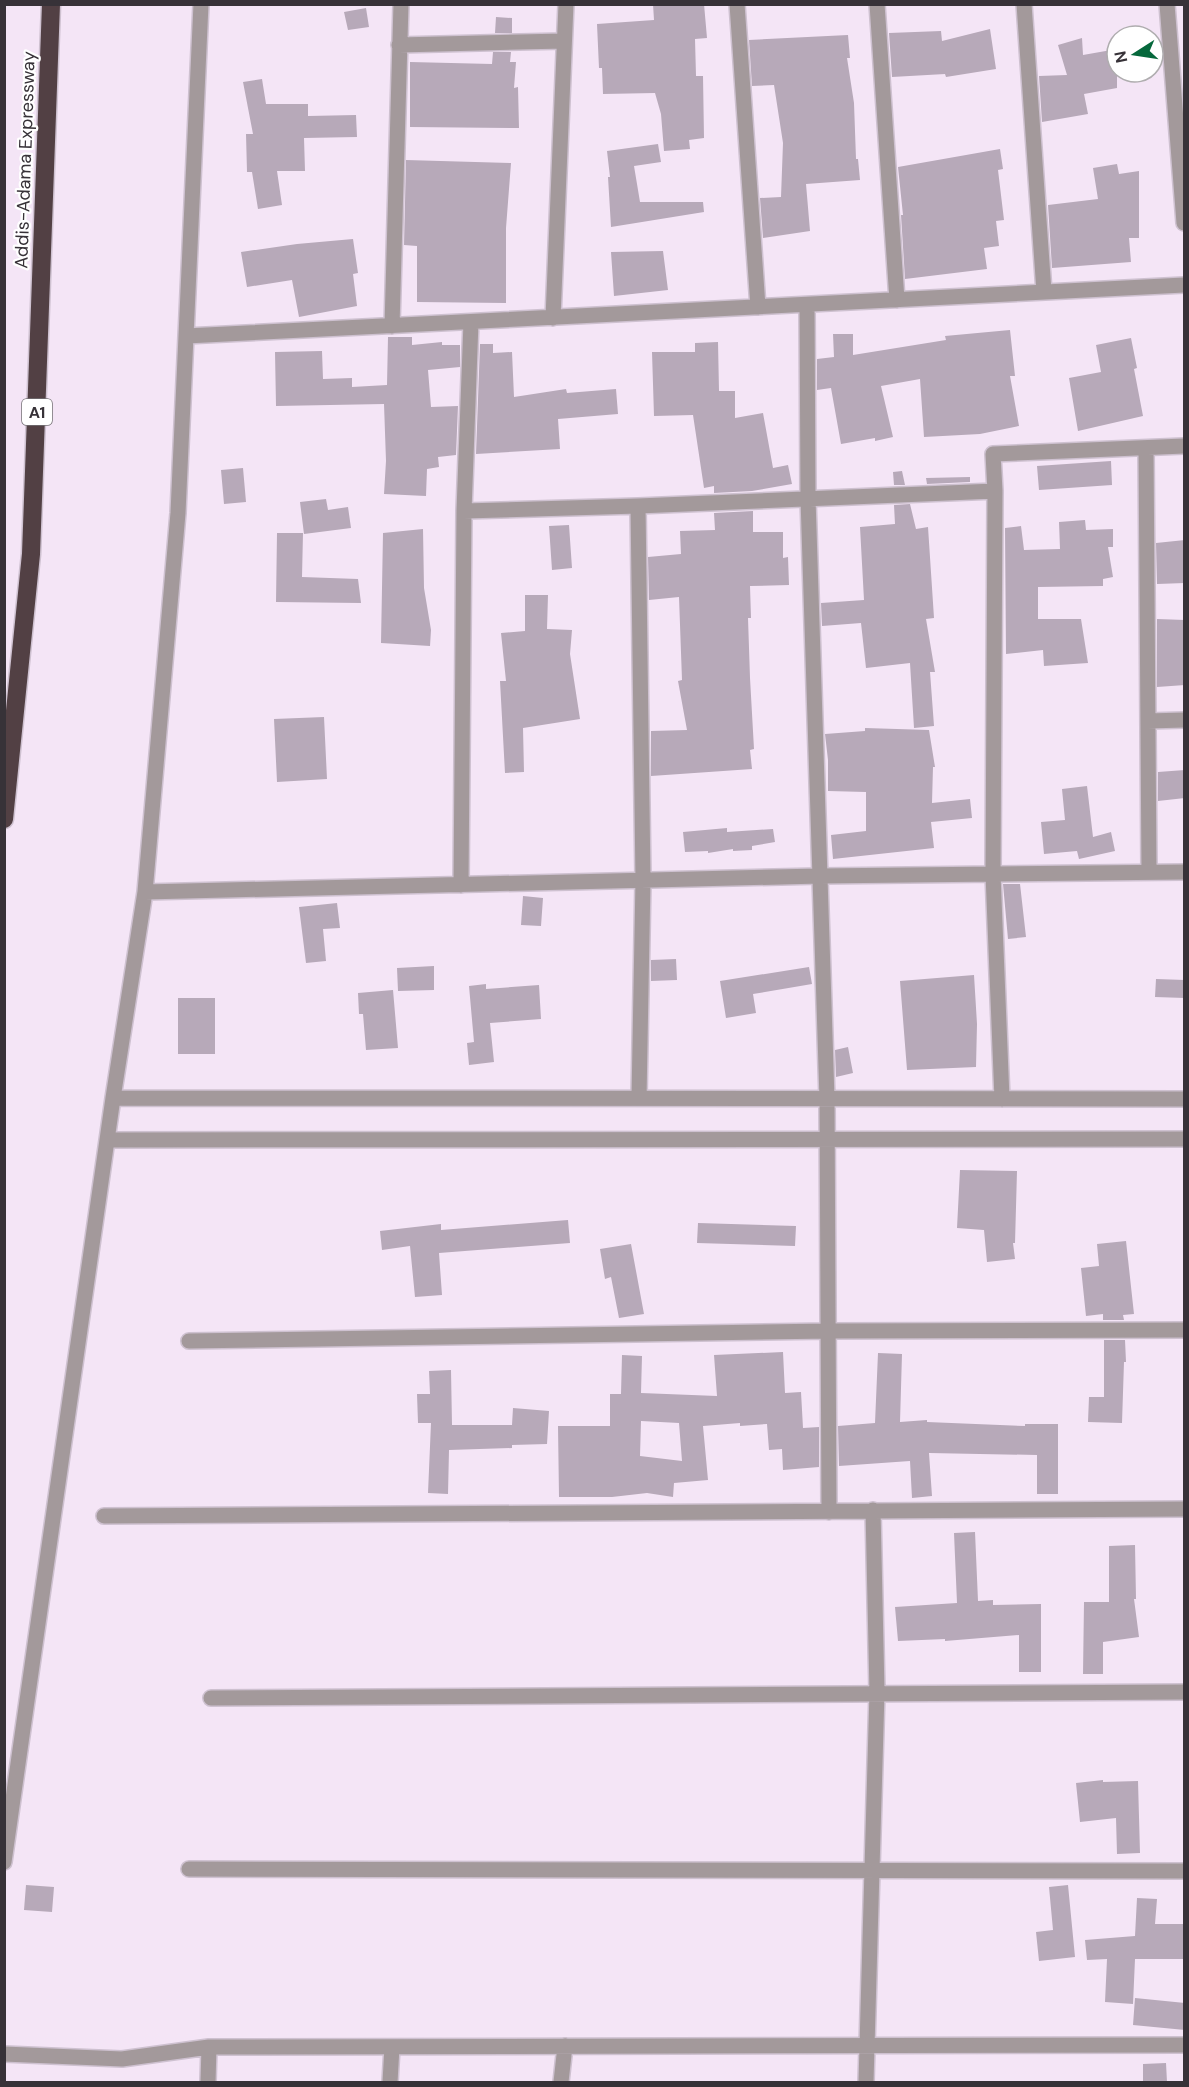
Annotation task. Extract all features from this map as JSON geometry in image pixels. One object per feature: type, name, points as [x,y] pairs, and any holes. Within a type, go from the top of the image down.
[{"type":"highway","name":"Addis-Adama Expressway","points":[[4,819],[31,554],[51,4]]},
{"type":"street","points":[[4,1862],[113,1098],[145,892],[178,513],[201,4]]},
{"type":"street","points":[[392,326],[401,4]]},
{"type":"street","points":[[553,318],[566,4]]},
{"type":"street","points":[[737,4],[758,307]]},
{"type":"street","points":[[877,4],[897,300]]},
{"type":"street","points":[[1024,4],[1044,292]]},
{"type":"street","points":[[1167,4],[1185,223]]},
{"type":"street","points":[[399,45],[564,41]]},
{"type":"street","points":[[186,336],[1185,285]]},
{"type":"street","points":[[807,304],[807,498],[828,1139],[829,1512]]},
{"type":"street","points":[[461,885],[464,511],[471,322]]},
{"type":"street","points":[[1002,1099],[993,874],[995,491],[993,454],[1185,446]]},
{"type":"street","points":[[1146,448],[1149,872]]},
{"type":"street","points":[[464,511],[638,507],[995,491]]},
{"type":"street","points":[[638,507],[643,880],[639,1098]]},
{"type":"street","points":[[1148,721],[1185,720]]},
{"type":"street","points":[[145,892],[820,876],[1185,872]]},
{"type":"street","points":[[113,1098],[1185,1099]]},
{"type":"street","points":[[107,1140],[1185,1139]]},
{"type":"street","points":[[189,1341],[829,1330],[1185,1330]]},
{"type":"street","points":[[104,1515],[1185,1509]]},
{"type":"street","points":[[866,2082],[877,1692],[873,1510]]},
{"type":"street","points":[[211,1698],[877,1692],[1185,1692]]},
{"type":"street","points":[[189,1869],[1185,1870]]},
{"type":"street","points":[[4,2054],[122,2060],[209,2047],[1185,2045]]},
{"type":"street","points":[[561,2082],[565,2046]]},
{"type":"street","points":[[208,2082],[209,2047]]},
{"type":"street","points":[[390,2082],[392,2047]]},
{"type":"building","points":[[653,4],[704,4],[707,38],[695,39],[696,76],[703,76],[704,138],[689,140],[690,149],[664,151],[661,114],[655,93],[603,94],[597,24],[654,20]]},
{"type":"building","points":[[366,8],[369,27],[348,30],[344,12]]},
{"type":"building","points":[[496,17],[512,18],[512,33],[495,33]]},
{"type":"building","points":[[990,29],[996,69],[946,77],[945,74],[892,77],[889,33],[941,31],[942,41]]},
{"type":"building","points":[[848,35],[850,58],[847,58],[854,103],[856,159],[858,159],[860,180],[806,184],[810,231],[763,238],[760,198],[781,197],[783,143],[774,85],[752,86],[749,40]]},
{"type":"building","points":[[1082,38],[1083,55],[1105,51],[1105,84],[1117,84],[1117,88],[1084,94],[1088,114],[1042,122],[1039,76],[1067,75],[1058,45]]},
{"type":"building","points":[[493,52],[511,52],[510,62],[516,62],[514,88],[518,87],[519,128],[410,127],[410,62],[492,64]]},
{"type":"building","points":[[262,79],[266,104],[308,104],[308,116],[356,115],[357,137],[304,138],[305,171],[277,171],[282,205],[258,209],[252,172],[247,172],[246,134],[253,134],[243,82]]},
{"type":"building","points":[[658,144],[661,162],[634,166],[640,202],[703,202],[704,212],[611,227],[607,151]]},
{"type":"building","points":[[1000,149],[1003,169],[998,170],[1004,220],[996,221],[999,246],[984,248],[987,269],[905,279],[901,215],[903,215],[898,167]]},
{"type":"building","points":[[406,160],[511,163],[506,228],[506,303],[417,302],[417,246],[404,245]]},
{"type":"building","points":[[1117,164],[1119,174],[1139,171],[1139,238],[1129,238],[1131,262],[1052,268],[1048,205],[1098,199],[1093,168]]},
{"type":"building","points":[[353,239],[358,273],[353,274],[357,306],[299,317],[292,280],[247,287],[241,252]]},
{"type":"building","points":[[663,251],[668,290],[614,296],[611,252]]},
{"type":"building","points":[[1010,330],[1015,376],[1010,376],[1019,426],[980,434],[924,437],[920,379],[881,386],[893,437],[841,444],[831,388],[817,390],[817,359],[834,357],[833,334],[853,334],[853,355],[946,340],[945,336]]},
{"type":"building","points":[[388,337],[412,337],[412,345],[442,342],[442,345],[460,345],[460,367],[428,370],[431,407],[458,406],[456,455],[438,457],[439,467],[427,469],[426,496],[384,494],[386,461],[384,404],[276,406],[275,352],[322,351],[323,379],[352,378],[352,387],[387,385]]},
{"type":"building","points":[[1131,338],[1143,416],[1078,431],[1069,378],[1101,372],[1096,345]]},
{"type":"building","points":[[718,342],[719,391],[735,391],[735,418],[763,413],[773,468],[788,465],[792,484],[752,491],[714,493],[714,486],[704,488],[693,415],[654,416],[652,352],[695,352],[695,343]]},
{"type":"building","points":[[480,344],[493,344],[493,353],[512,352],[514,397],[566,389],[567,393],[616,389],[618,414],[558,419],[560,449],[476,454]]},
{"type":"building","points":[[1111,461],[1112,485],[1039,490],[1037,466]]},
{"type":"building","points":[[243,468],[246,502],[224,504],[221,470]]},
{"type":"building","points":[[902,471],[905,485],[894,485],[893,472]]},
{"type":"building","points":[[970,477],[970,482],[927,484],[926,478]]},
{"type":"building","points":[[326,499],[328,510],[348,507],[351,528],[304,534],[300,502]]},
{"type":"building","points":[[910,504],[916,529],[928,527],[934,618],[926,619],[935,672],[930,672],[934,726],[914,728],[910,663],[866,668],[861,623],[822,626],[821,603],[864,600],[860,527],[895,524],[894,505]]},
{"type":"building","points":[[753,511],[753,532],[783,532],[783,558],[788,557],[789,585],[750,586],[751,618],[748,618],[754,749],[750,750],[752,769],[651,776],[651,731],[687,730],[678,681],[682,680],[679,597],[649,600],[648,557],[681,554],[680,531],[715,530],[714,513]]},
{"type":"building","points":[[1085,520],[1086,530],[1113,529],[1113,547],[1108,547],[1113,577],[1103,579],[1103,586],[1038,587],[1038,619],[1081,619],[1088,663],[1044,666],[1043,650],[1006,654],[1005,528],[1021,526],[1024,550],[1060,549],[1059,522]]},
{"type":"building","points":[[569,525],[572,568],[552,570],[549,526]]},
{"type":"building","points":[[423,529],[424,588],[431,630],[430,646],[381,643],[383,533]]},
{"type":"building","points":[[277,533],[303,533],[302,577],[358,579],[361,603],[276,602]]},
{"type":"building","points":[[1185,540],[1185,583],[1157,584],[1156,543]]},
{"type":"building","points":[[525,595],[548,595],[547,629],[572,630],[570,654],[580,719],[523,728],[524,772],[505,773],[500,681],[506,681],[501,633],[525,631]]},
{"type":"building","points":[[1157,619],[1185,620],[1185,685],[1157,687]]},
{"type":"building","points":[[324,717],[327,779],[277,782],[274,719]]},
{"type":"building","points":[[865,728],[929,730],[935,767],[933,767],[932,803],[970,799],[972,818],[931,822],[934,848],[833,859],[831,835],[866,831],[866,792],[828,791],[825,734],[865,731]]},
{"type":"building","points":[[1185,770],[1185,798],[1158,801],[1158,772]]},
{"type":"building","points":[[1087,786],[1093,837],[1111,832],[1115,851],[1079,859],[1077,851],[1044,854],[1041,822],[1065,820],[1062,789]]},
{"type":"building","points":[[727,828],[727,832],[773,829],[775,842],[752,846],[752,850],[685,852],[683,832]]},
{"type":"building","points":[[1003,884],[1020,884],[1026,937],[1008,939]]},
{"type":"building","points":[[523,896],[543,898],[541,926],[521,925]]},
{"type":"building","points":[[337,903],[340,928],[323,929],[326,961],[306,963],[299,907]]},
{"type":"building","points":[[676,959],[677,980],[651,981],[651,960]]},
{"type":"building","points":[[434,966],[434,990],[398,991],[397,968]]},
{"type":"building","points":[[809,967],[812,984],[753,994],[756,1013],[726,1018],[720,981]]},
{"type":"building","points":[[974,975],[977,1024],[976,1067],[907,1070],[900,981]]},
{"type":"building","points":[[1156,979],[1185,980],[1185,998],[1155,997]]},
{"type":"building","points":[[486,984],[486,989],[539,985],[541,1019],[490,1023],[494,1062],[469,1065],[467,1043],[474,1042],[469,986]]},
{"type":"building","points":[[393,990],[398,1048],[366,1050],[363,1014],[359,1014],[358,993]]},
{"type":"building","points":[[178,998],[215,998],[215,1054],[178,1054]]},
{"type":"building","points":[[848,1047],[853,1073],[836,1077],[835,1050]]},
{"type":"building","points":[[960,1170],[1017,1171],[1015,1243],[1013,1243],[1015,1259],[987,1262],[984,1230],[957,1228]]},
{"type":"building","points":[[568,1220],[570,1243],[439,1253],[442,1295],[415,1297],[410,1246],[382,1250],[380,1231],[441,1224],[441,1230]]},
{"type":"building","points":[[698,1223],[796,1226],[795,1246],[697,1243]]},
{"type":"building","points":[[1126,1241],[1134,1314],[1123,1315],[1124,1320],[1103,1320],[1103,1314],[1086,1316],[1081,1268],[1099,1266],[1097,1244]]},
{"type":"building","points":[[631,1244],[644,1314],[619,1318],[611,1277],[605,1279],[600,1249]]},
{"type":"building","points":[[1104,1340],[1125,1340],[1122,1423],[1088,1422],[1089,1397],[1104,1397]]},
{"type":"building","points":[[783,1352],[785,1393],[801,1392],[803,1428],[819,1427],[819,1467],[783,1470],[782,1449],[769,1450],[767,1424],[740,1426],[740,1423],[703,1426],[708,1480],[674,1483],[673,1497],[647,1493],[612,1497],[559,1497],[558,1426],[610,1426],[610,1394],[621,1394],[622,1355],[642,1356],[641,1393],[717,1396],[714,1355]],"holes":[[[641,1421],[679,1423],[682,1461],[640,1456]]]},
{"type":"building","points":[[878,1353],[902,1354],[900,1422],[927,1420],[927,1422],[1025,1426],[1025,1424],[1058,1424],[1058,1494],[1037,1494],[1037,1455],[929,1453],[932,1496],[912,1498],[910,1461],[839,1466],[838,1426],[875,1423]]},
{"type":"building","points":[[451,1370],[452,1425],[512,1425],[513,1408],[549,1411],[547,1444],[512,1445],[512,1448],[449,1450],[448,1494],[428,1493],[431,1423],[418,1423],[417,1394],[430,1394],[429,1371]]},
{"type":"building","points":[[975,1532],[978,1601],[993,1600],[993,1605],[1041,1604],[1041,1672],[1019,1672],[1019,1635],[945,1641],[945,1639],[898,1641],[895,1607],[957,1603],[954,1533]]},
{"type":"building","points":[[1135,1545],[1136,1599],[1134,1599],[1139,1637],[1103,1642],[1103,1674],[1083,1674],[1084,1602],[1109,1602],[1109,1546]]},
{"type":"building","points":[[1103,1780],[1103,1782],[1138,1781],[1140,1853],[1117,1854],[1116,1818],[1080,1822],[1076,1783]]},
{"type":"building","points":[[26,1885],[54,1887],[52,1912],[24,1910]]},
{"type":"building","points":[[1068,1885],[1075,1957],[1039,1961],[1036,1932],[1053,1930],[1049,1887]]},
{"type":"building","points":[[1137,1898],[1157,1899],[1155,1924],[1185,1924],[1185,1959],[1135,1959],[1133,2004],[1105,2002],[1107,1959],[1087,1960],[1085,1940],[1135,1936]]},
{"type":"building","points":[[1135,1998],[1185,2003],[1185,2030],[1133,2025]]},
{"type":"building","points":[[1166,2063],[1167,2082],[1143,2082],[1143,2064]]}]
